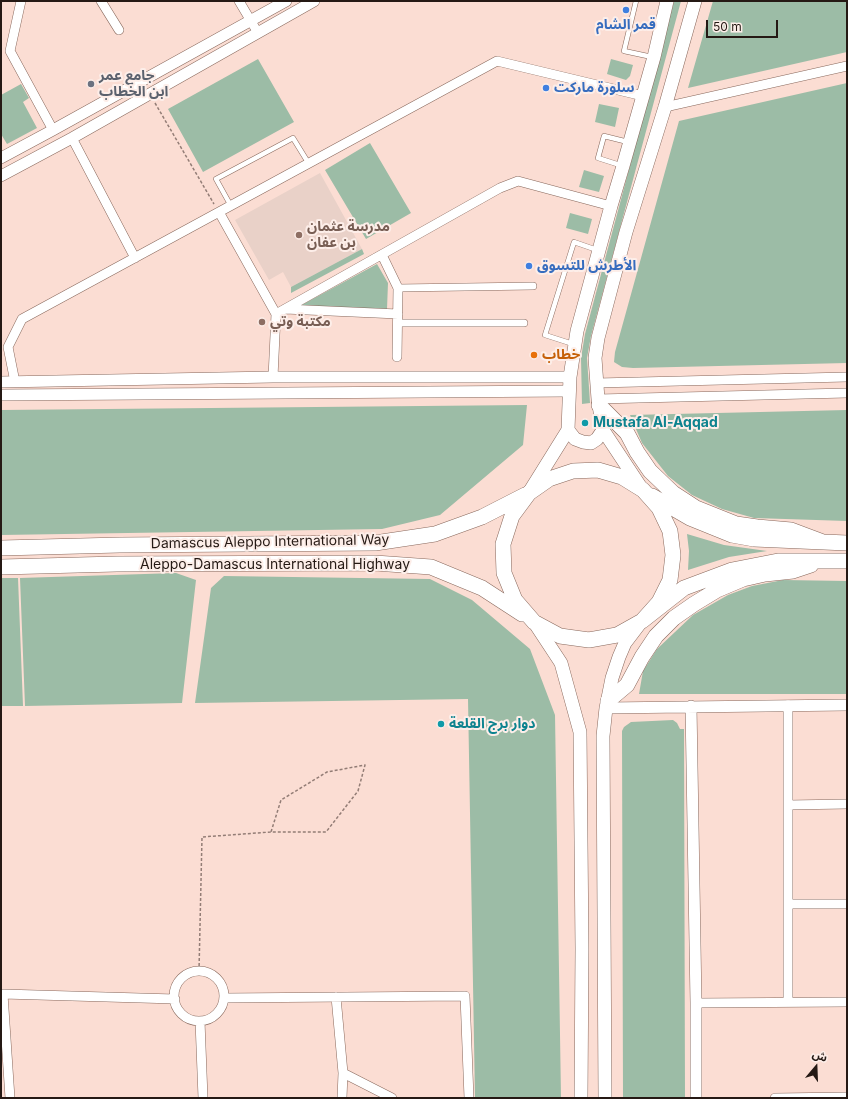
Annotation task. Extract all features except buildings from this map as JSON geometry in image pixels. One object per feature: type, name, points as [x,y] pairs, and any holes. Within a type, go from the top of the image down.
[{"type":"highway","points":[[599,402],[627,434],[637,452],[650,470],[673,493],[696,508],[736,524],[791,530],[838,541]]},
{"type":"highway","points":[[534,622],[515,600],[504,573],[503,544],[512,516],[529,493],[549,479],[573,471],[598,470],[622,477],[690,518],[732,536],[754,539],[838,541]]},
{"type":"highway","points":[[642,621],[662,597],[670,580],[673,556],[670,531],[659,508],[643,490]]},
{"type":"highway","name":"Damascus Aleppo International Way","points":[[1,548],[120,545],[374,543],[435,534],[482,517],[529,493]]},
{"type":"highway","points":[[642,621],[684,588],[732,570],[778,561],[847,561]]},
{"type":"highway","points":[[607,704],[627,685],[642,657],[656,636],[674,618],[694,604],[717,590],[743,579],[765,574],[793,571],[824,561]]},
{"type":"highway","name":"Aleppo-Damascus International Highway","points":[[1,567],[125,564],[375,563],[431,567],[482,588],[534,622],[560,636],[589,640],[617,635],[642,621]]},
{"type":"main road","points":[[529,493],[568,430],[570,377],[577,331],[610,206],[630,142],[668,1]]},
{"type":"main road","points":[[643,490],[603,430],[595,358],[598,338],[626,232],[665,107],[694,1]]},
{"type":"main road","points":[[605,225],[626,232]]},
{"type":"main road","points":[[568,430],[575,438],[583,442],[591,442],[597,439],[603,430]]},
{"type":"main road","points":[[605,1098],[603,736],[612,678],[625,643],[642,621]]},
{"type":"main road","points":[[534,622],[561,662],[580,732],[582,949],[581,1098]]},
{"type":"main road","points":[[581,915],[585,921],[592,923],[600,921],[604,914]]},
{"type":"main road","points":[[582,949],[586,944],[592,942],[599,944],[604,949]]},
{"type":"street","points":[[22,1],[10,51],[53,130]]},
{"type":"street","points":[[101,1],[119,30]]},
{"type":"street","points":[[239,1],[258,33]]},
{"type":"street","points":[[1,158],[286,1]]},
{"type":"street","points":[[1,176],[72,138],[314,1]]},
{"type":"street","points":[[1,49],[10,51]]},
{"type":"street","points":[[15,382],[8,347],[22,319],[497,61],[643,96]]},
{"type":"street","points":[[665,107],[847,66]]},
{"type":"street","points":[[72,138],[135,258]]},
{"type":"street","points":[[276,314],[500,188],[518,181],[610,206]]},
{"type":"street","points":[[219,212],[276,314],[273,377]]},
{"type":"street","points":[[382,255],[398,288],[397,357]]},
{"type":"street","points":[[398,288],[533,286]]},
{"type":"street","points":[[285,309],[398,318],[524,323]]},
{"type":"street","points":[[1,382],[273,377],[570,377]]},
{"type":"street","points":[[597,383],[847,377]]},
{"type":"street","points":[[1,395],[570,391]]},
{"type":"street","points":[[599,402],[847,393]]},
{"type":"street","points":[[607,704],[691,706],[847,705]]},
{"type":"street","points":[[788,705],[788,1002]]},
{"type":"street","points":[[691,706],[696,1003],[696,1098]]},
{"type":"street","points":[[788,805],[847,804]]},
{"type":"street","points":[[788,904],[847,904]]},
{"type":"street","points":[[199,971],[207,972],[217,979],[223,990],[224,998],[218,1013],[211,1018],[200,1020],[188,1018],[181,1013],[174,999],[175,990],[178,983],[191,973],[199,971]]},
{"type":"street","points":[[10,1098],[3,994],[174,999]]},
{"type":"street","points":[[224,998],[465,996],[469,1098]]},
{"type":"street","points":[[336,997],[343,1073],[342,1098]]},
{"type":"street","points":[[696,1003],[847,1002]]},
{"type":"street","points":[[200,1020],[203,1098]]},
{"type":"street","points":[[343,1073],[392,1098]]},
{"type":"street","points":[[775,1098],[847,1097]]},
{"type":"lane","points":[[636,1],[624,51],[654,57]]},
{"type":"lane","points":[[623,166],[598,158],[604,136],[630,142]]},
{"type":"lane","points":[[231,206],[216,179],[223,175],[292,138],[309,164]]},
{"type":"lane","points":[[574,345],[545,335],[574,242],[599,250]]},
{"type":"path","points":[[150,94],[219,212]]},
{"type":"path","points":[[199,971],[202,838],[271,832],[326,832],[358,791],[365,765],[327,772],[281,800],[271,832]]},
{"type":"shaded area","name":"مدرسة عثمان بن عفان","points":[[320,173],[362,249],[291,287],[283,272],[269,280],[235,220]]},
{"type":"green space","points":[[674,1],[681,1],[591,336],[587,358],[590,403],[582,404],[581,358],[585,334]]},
{"type":"green space","points":[[713,1],[847,1],[847,52],[688,88]]},
{"type":"green space","points":[[258,59],[294,122],[203,172],[168,109]]},
{"type":"green space","points":[[611,59],[633,65],[630,76],[626,80],[607,74]]},
{"type":"green space","points":[[847,83],[847,363],[633,368],[622,367],[614,362],[615,352],[679,121]]},
{"type":"green space","points":[[21,84],[29,98],[23,102],[37,128],[7,144],[1,134],[1,95]]},
{"type":"green space","points":[[599,104],[619,108],[615,127],[595,122]]},
{"type":"green space","points":[[370,143],[411,213],[366,239],[325,170]]},
{"type":"green space","points":[[584,170],[604,176],[599,192],[579,187]]},
{"type":"green space","points":[[570,213],[592,219],[588,234],[566,228]]},
{"type":"green space","points":[[362,249],[364,254],[291,293],[291,287]]},
{"type":"green space","points":[[377,264],[388,283],[387,309],[298,307]]},
{"type":"green space","points":[[527,405],[523,445],[440,515],[382,529],[1,535],[1,410]]},
{"type":"green space","points":[[847,410],[847,521],[754,518],[722,509],[692,495],[668,476],[642,443],[630,415]]},
{"type":"green space","points":[[687,534],[724,545],[767,551],[729,557],[688,570],[689,551]]},
{"type":"green space","points":[[176,573],[196,580],[182,703],[25,706],[20,578]]},
{"type":"green space","points":[[224,576],[430,579],[472,600],[530,649],[555,715],[561,1098],[475,1098],[468,699],[195,703],[211,588]]},
{"type":"green space","points":[[1,578],[18,578],[23,706],[1,706]]},
{"type":"green space","points":[[783,580],[847,581],[847,694],[639,694],[643,671],[657,649],[693,615],[728,595],[752,586]]},
{"type":"green space","points":[[673,720],[677,723],[680,729],[684,729],[685,1098],[623,1098],[622,731],[624,727],[631,722]]},
{"type":"place","name":"قمر الشام","points":[[626,10]]},
{"type":"place","name":"جامع عمر ابن الخطاب","points":[[91,84]]},
{"type":"place","name":"سلورة ماركت","points":[[546,88]]},
{"type":"place","name":"مدرسة عثمان بن عفان","points":[[299,235]]},
{"type":"place","name":"الأطرش للتسوق","points":[[529,266]]},
{"type":"place","name":"مكتبة وتي","points":[[262,322]]},
{"type":"place","name":"خطاب","points":[[534,355]]},
{"type":"place","name":"Mustafa Al-Aqqad","points":[[585,423]]},
{"type":"place","name":"دوار برج القلعة","points":[[441,724]]}]
